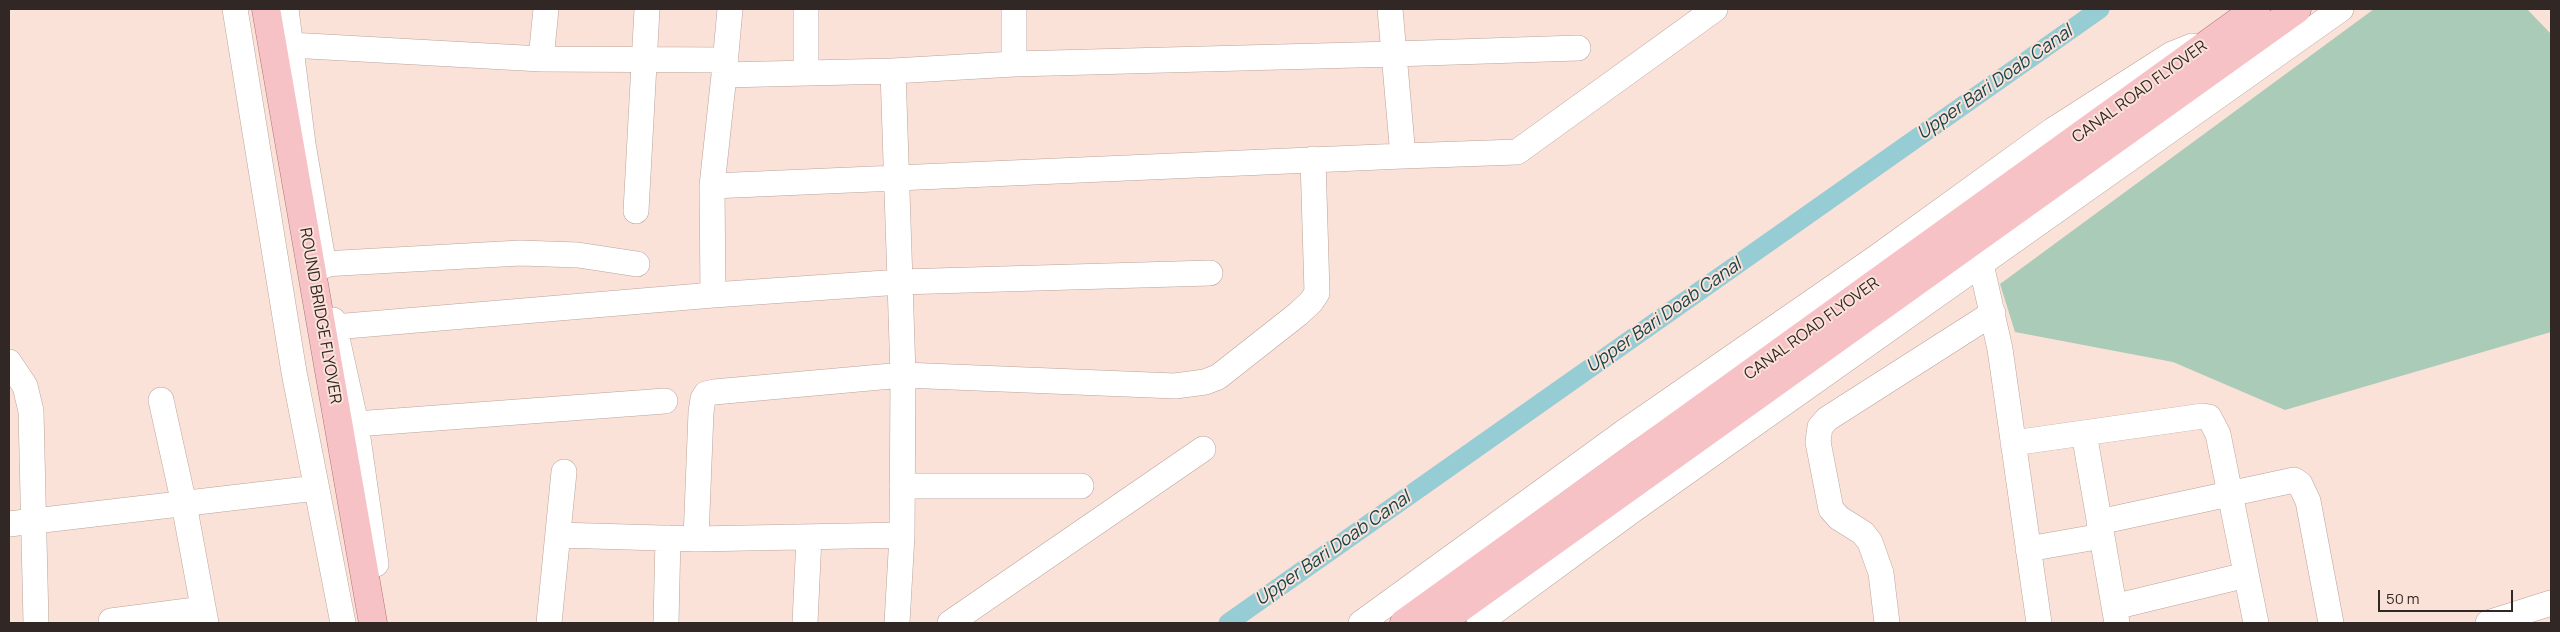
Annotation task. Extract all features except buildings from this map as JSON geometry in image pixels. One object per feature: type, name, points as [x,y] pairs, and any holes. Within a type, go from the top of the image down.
[{"type":"main road","name":"ROUND BRIDGE FLYOVER","points":[[255,9],[312,265],[373,623]]},
{"type":"main road","name":"ROUND BRIDGE FLYOVER","points":[[266,9],[282,134],[357,623]]},
{"type":"main road","points":[[2225,46],[2256,9]]},
{"type":"main road","points":[[2225,46],[2297,9]]},
{"type":"main road","name":"CANAL ROAD FLYOVER","points":[[1439,623],[1961,249],[2225,46]]},
{"type":"main road","name":"CANAL ROAD FLYOVER","points":[[1404,623],[1961,249]]},
{"type":"street","points":[[235,9],[292,362],[343,623]]},
{"type":"street","points":[[286,9],[303,144],[334,327],[356,424],[386,623]]},
{"type":"street","points":[[541,59],[546,9]]},
{"type":"street","points":[[636,211],[647,9]]},
{"type":"street","points":[[713,295],[712,186],[730,9]]},
{"type":"street","points":[[806,9],[806,73]]},
{"type":"street","points":[[1014,9],[1014,64]]},
{"type":"street","points":[[1390,9],[1403,156]]},
{"type":"street","points":[[1479,623],[1641,504],[1961,249],[2193,114],[2342,9]]},
{"type":"street","points":[[712,186],[1313,159],[1518,152],[1702,12]]},
{"type":"street","points":[[290,45],[541,59],[644,60],[806,73],[893,71],[1014,64],[1578,48]]},
{"type":"street","points":[[2193,114],[2225,46]]},
{"type":"street","points":[[1361,623],[1624,432],[1870,262],[2054,130],[2172,54],[2225,46]]},
{"type":"street","points":[[893,71],[903,376],[902,535],[897,623]]},
{"type":"street","points":[[696,539],[701,412],[703,399],[706,394],[903,376],[1175,386],[1198,384],[1218,377],[1298,314],[1311,302],[1317,293],[1313,159]]},
{"type":"street","points":[[1961,249],[1994,313],[2039,623]]},
{"type":"street","points":[[323,264],[520,253],[578,256],[637,264]]},
{"type":"street","points":[[334,327],[713,295],[900,282],[1210,272]]},
{"type":"street","points":[[1887,623],[1881,573],[1870,542],[1863,533],[1839,518],[1831,509],[1818,442],[1820,427],[1827,419],[1994,313]]},
{"type":"street","points":[[9,362],[22,378],[28,396],[35,520],[36,623]]},
{"type":"street","points":[[107,622],[205,616],[184,504],[161,400]]},
{"type":"street","points":[[356,424],[665,401]]},
{"type":"street","points":[[2013,443],[2203,416],[2209,417],[2218,434],[2256,623]]},
{"type":"street","points":[[2084,433],[2116,615],[2246,575]]},
{"type":"street","points":[[950,623],[1203,449]]},
{"type":"street","points":[[549,623],[564,472]]},
{"type":"street","points":[[2028,549],[2230,494],[2286,480],[2294,480],[2300,484],[2308,502],[2331,623]]},
{"type":"street","points":[[902,486],[1081,486]]},
{"type":"street","points":[[9,524],[316,488]]},
{"type":"street","points":[[558,535],[696,539],[902,535]]},
{"type":"street","points":[[805,623],[810,537]]},
{"type":"street","points":[[666,623],[668,538]]},
{"type":"street","points":[[2498,622],[2551,603]]},
{"type":"green space","points":[[2374,9],[2527,9],[2551,34],[2551,332],[2285,410],[2173,362],[2015,332],[2000,284]]},
{"type":"waterway","name":"Upper Bari Doab Canal","points":[[1228,623],[2100,9]]}]
